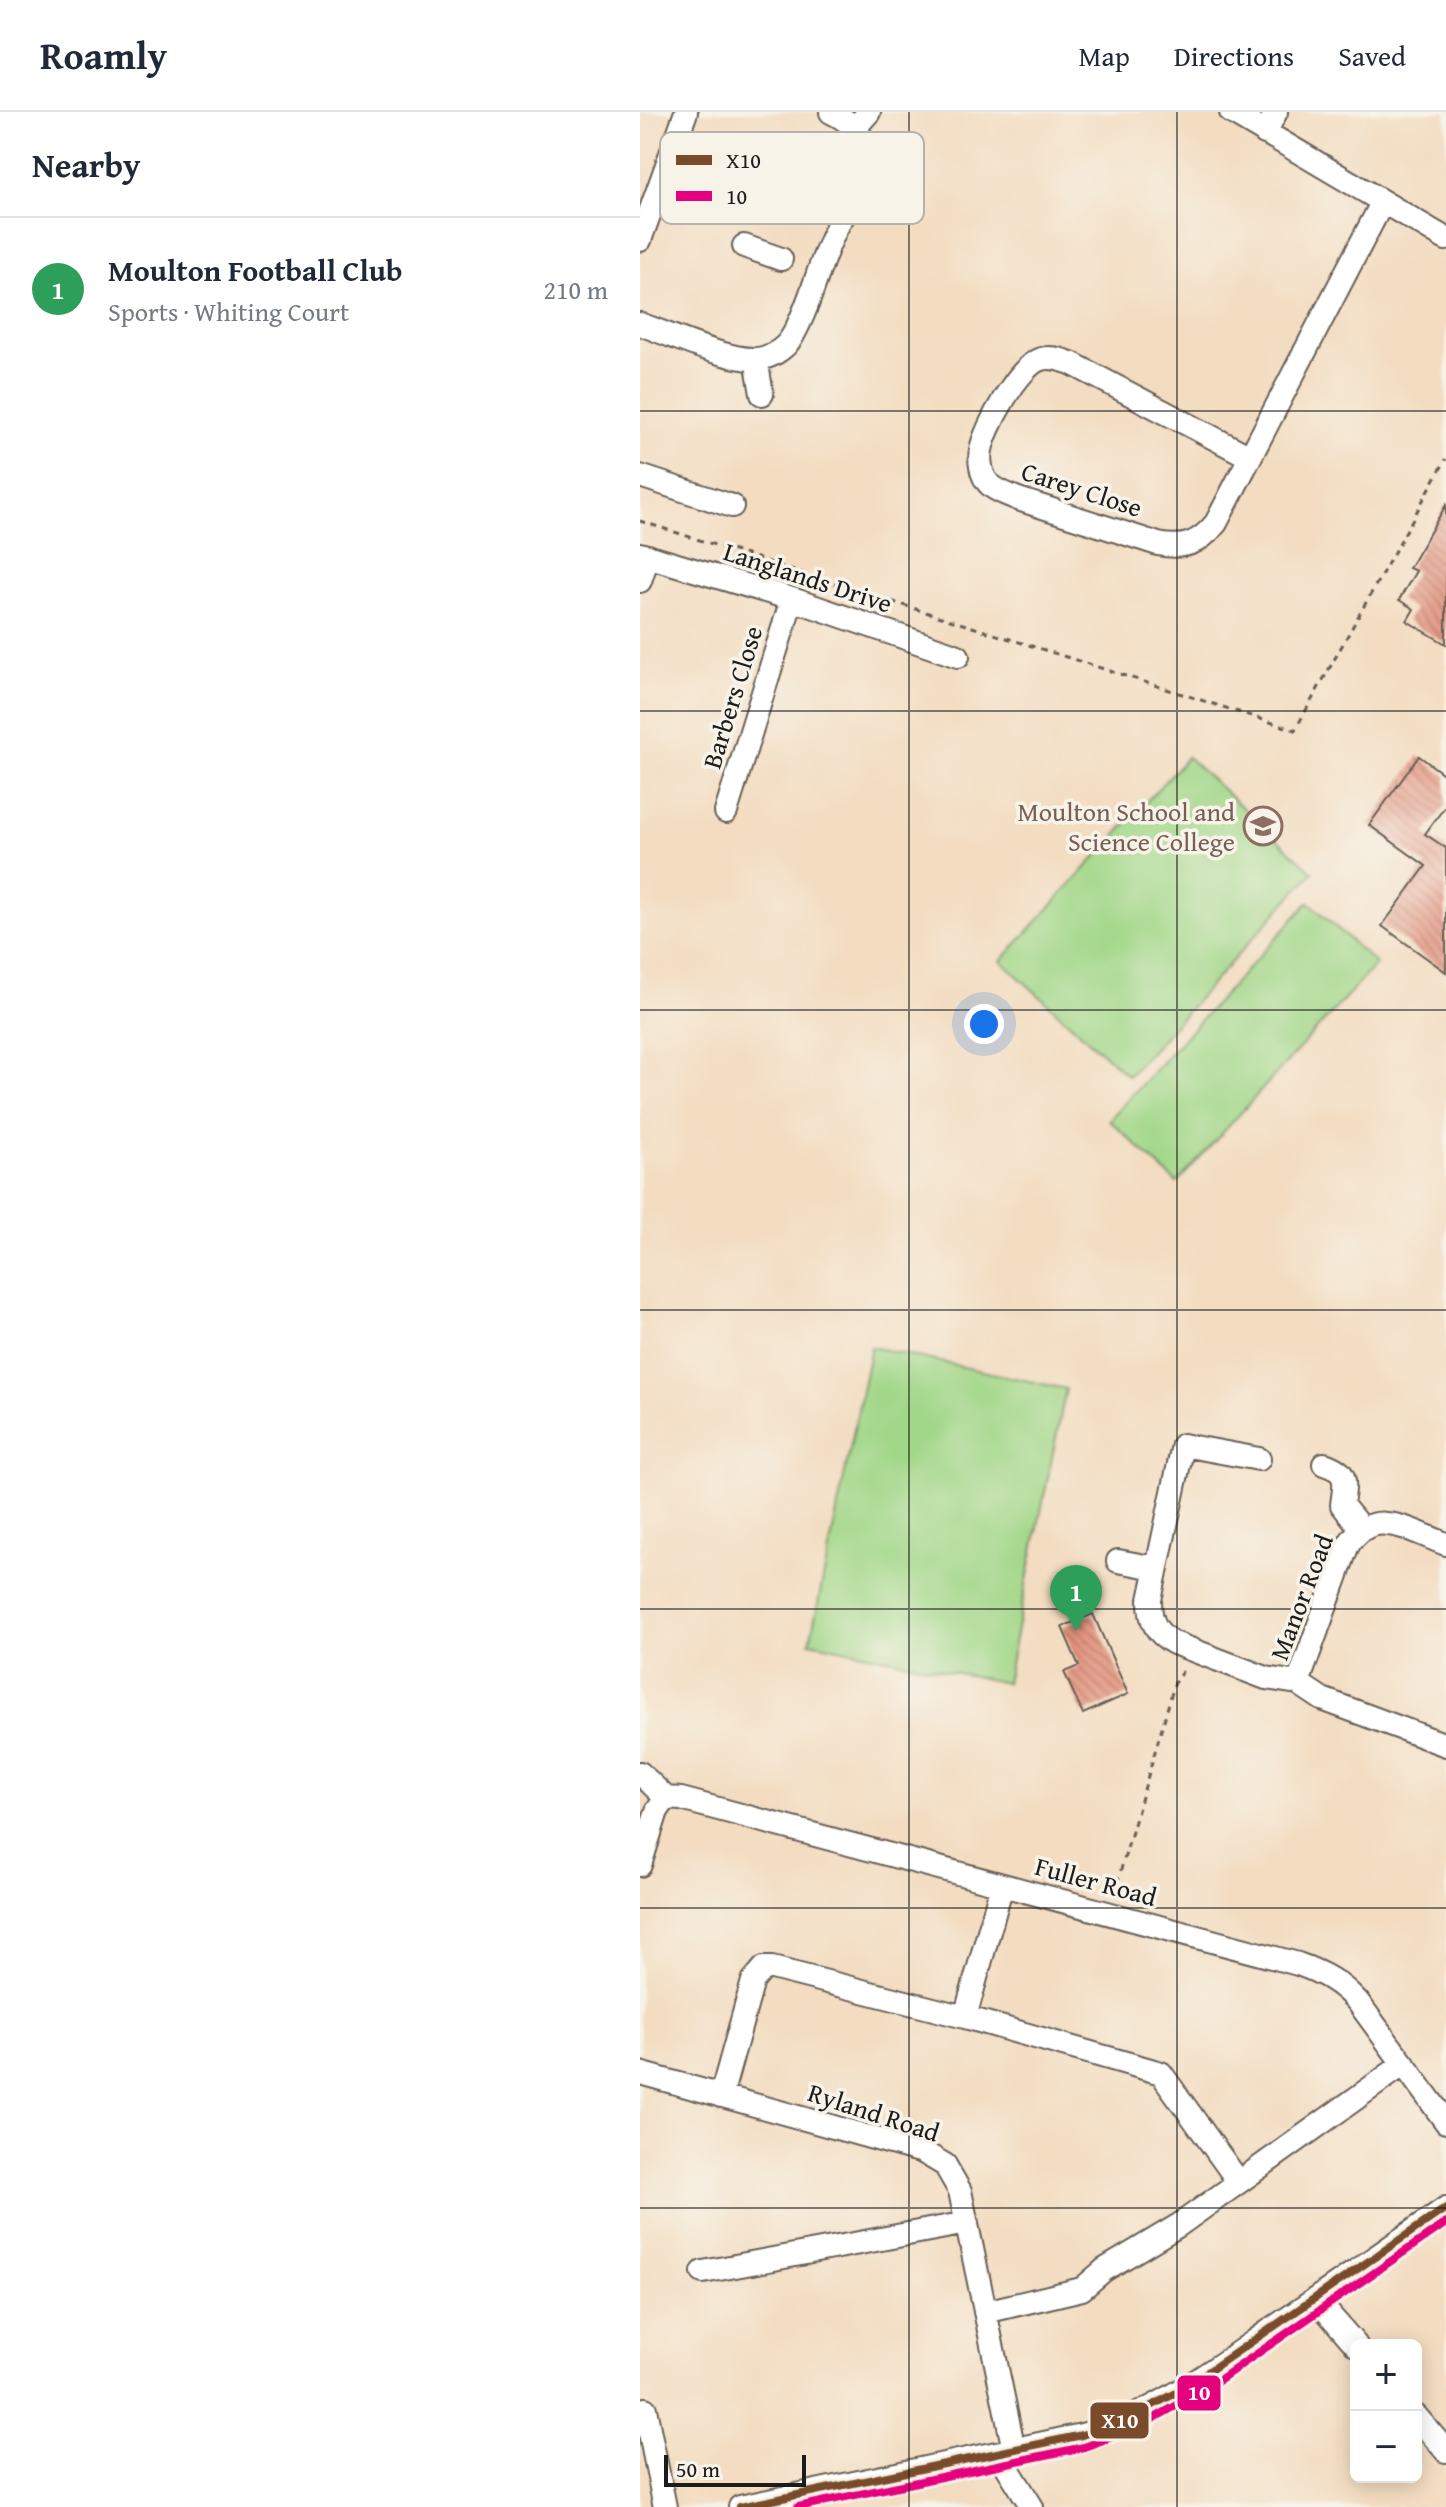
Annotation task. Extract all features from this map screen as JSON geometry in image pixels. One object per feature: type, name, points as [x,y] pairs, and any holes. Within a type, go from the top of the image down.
[{"type":"street","points":[[679,132],[686,112]]},
{"type":"street","points":[[831,112],[862,120]]},
{"type":"street","points":[[1231,112],[1446,239]]},
{"type":"street","points":[[1265,133],[1276,112]]},
{"type":"street","points":[[640,240],[660,185]]},
{"type":"street","name":"Carey Close","points":[[1250,457],[1071,363],[1055,358],[1041,359],[1029,365],[1017,378],[985,436],[980,452],[986,480],[998,491],[1158,544],[1175,547],[1198,542],[1216,523],[1382,203]]},
{"type":"street","points":[[640,324],[735,357],[756,359],[777,352],[790,340],[799,266],[838,224]]},
{"type":"street","points":[[744,246],[799,266]]},
{"type":"street","points":[[756,359],[762,394]]},
{"type":"street","points":[[640,476],[732,506]]},
{"type":"street","points":[[640,581],[644,555]]},
{"type":"street","name":"Langlands Drive","points":[[644,555],[792,599],[958,656]]},
{"type":"street","name":"Barbers Close","points":[[726,812],[792,599]]},
{"type":"street","points":[[1259,1459],[1183,1445],[1150,1600],[1150,1614],[1155,1628],[1164,1638],[1194,1651],[1266,1678],[1298,1683],[1322,1699],[1446,1745]]},
{"type":"street","points":[[1324,1464],[1339,1469],[1344,1475],[1342,1505],[1361,1528]]},
{"type":"street","name":"Manor Road","points":[[1298,1683],[1347,1547],[1361,1528],[1390,1523],[1446,1544]]},
{"type":"street","points":[[1118,1561],[1156,1568]]},
{"type":"street","points":[[640,1773],[666,1798],[657,1811],[640,1865]]},
{"type":"street","name":"Fuller Road","points":[[666,1798],[696,1803],[1108,1913],[1298,1964],[1326,1975],[1343,1985],[1358,2002],[1446,2122]]},
{"type":"street","points":[[965,2017],[1002,1885]]},
{"type":"street","points":[[721,2096],[753,1981],[764,1968],[784,1970],[1161,2073],[1238,2181]]},
{"type":"street","points":[[985,2312],[1082,2289],[1104,2270],[1179,2225],[1404,2064]]},
{"type":"street","name":"Ryland Road","points":[[640,2073],[900,2145],[936,2158],[953,2176],[960,2191],[985,2312],[1006,2452]]},
{"type":"street","points":[[740,2507],[1105,2429],[1158,2405],[1446,2208]]},
{"type":"street","points":[[703,2272],[967,2223]]},
{"type":"street","points":[[1316,2299],[1351,2339]]},
{"type":"street","points":[[645,2409],[665,2507]]},
{"type":"street","points":[[1422,2423],[1446,2451]]},
{"type":"street","points":[[1006,2452],[1032,2507]]},
{"type":"path","points":[[640,521],[1295,730],[1446,459]]},
{"type":"path","points":[[1108,1913],[1175,1682],[1194,1651]]},
{"type":"green space","points":[[1187,757],[1313,872],[1128,1076],[1001,961]]},
{"type":"green space","points":[[1309,902],[1376,964],[1177,1183],[1109,1120]]},
{"type":"green space","points":[[871,1347],[1066,1389],[1006,1683],[810,1642]]},
{"type":"building","points":[[1446,505],[1446,644],[1407,621],[1414,609],[1399,600],[1416,571],[1409,568]]},
{"type":"building","points":[[1419,756],[1446,776],[1446,805],[1425,834],[1446,848],[1446,972],[1382,926],[1426,866],[1369,825]]},
{"type":"building","points":[[1093,1614],[1128,1694],[1083,1714],[1064,1672],[1079,1666],[1062,1627]]},
{"type":"transit line","name":"X10","points":[[740,2507],[1082,2435],[1132,2416],[1180,2391],[1446,2208]]},
{"type":"transit line","name":"10","points":[[798,2507],[1084,2447],[1137,2428],[1209,2387],[1446,2223]]},
{"type":"place","name":"Moulton School and Science College","points":[[1263,826]]},
{"type":"place","name":"Moulton Football Club","points":[[1076,1631]]}]
